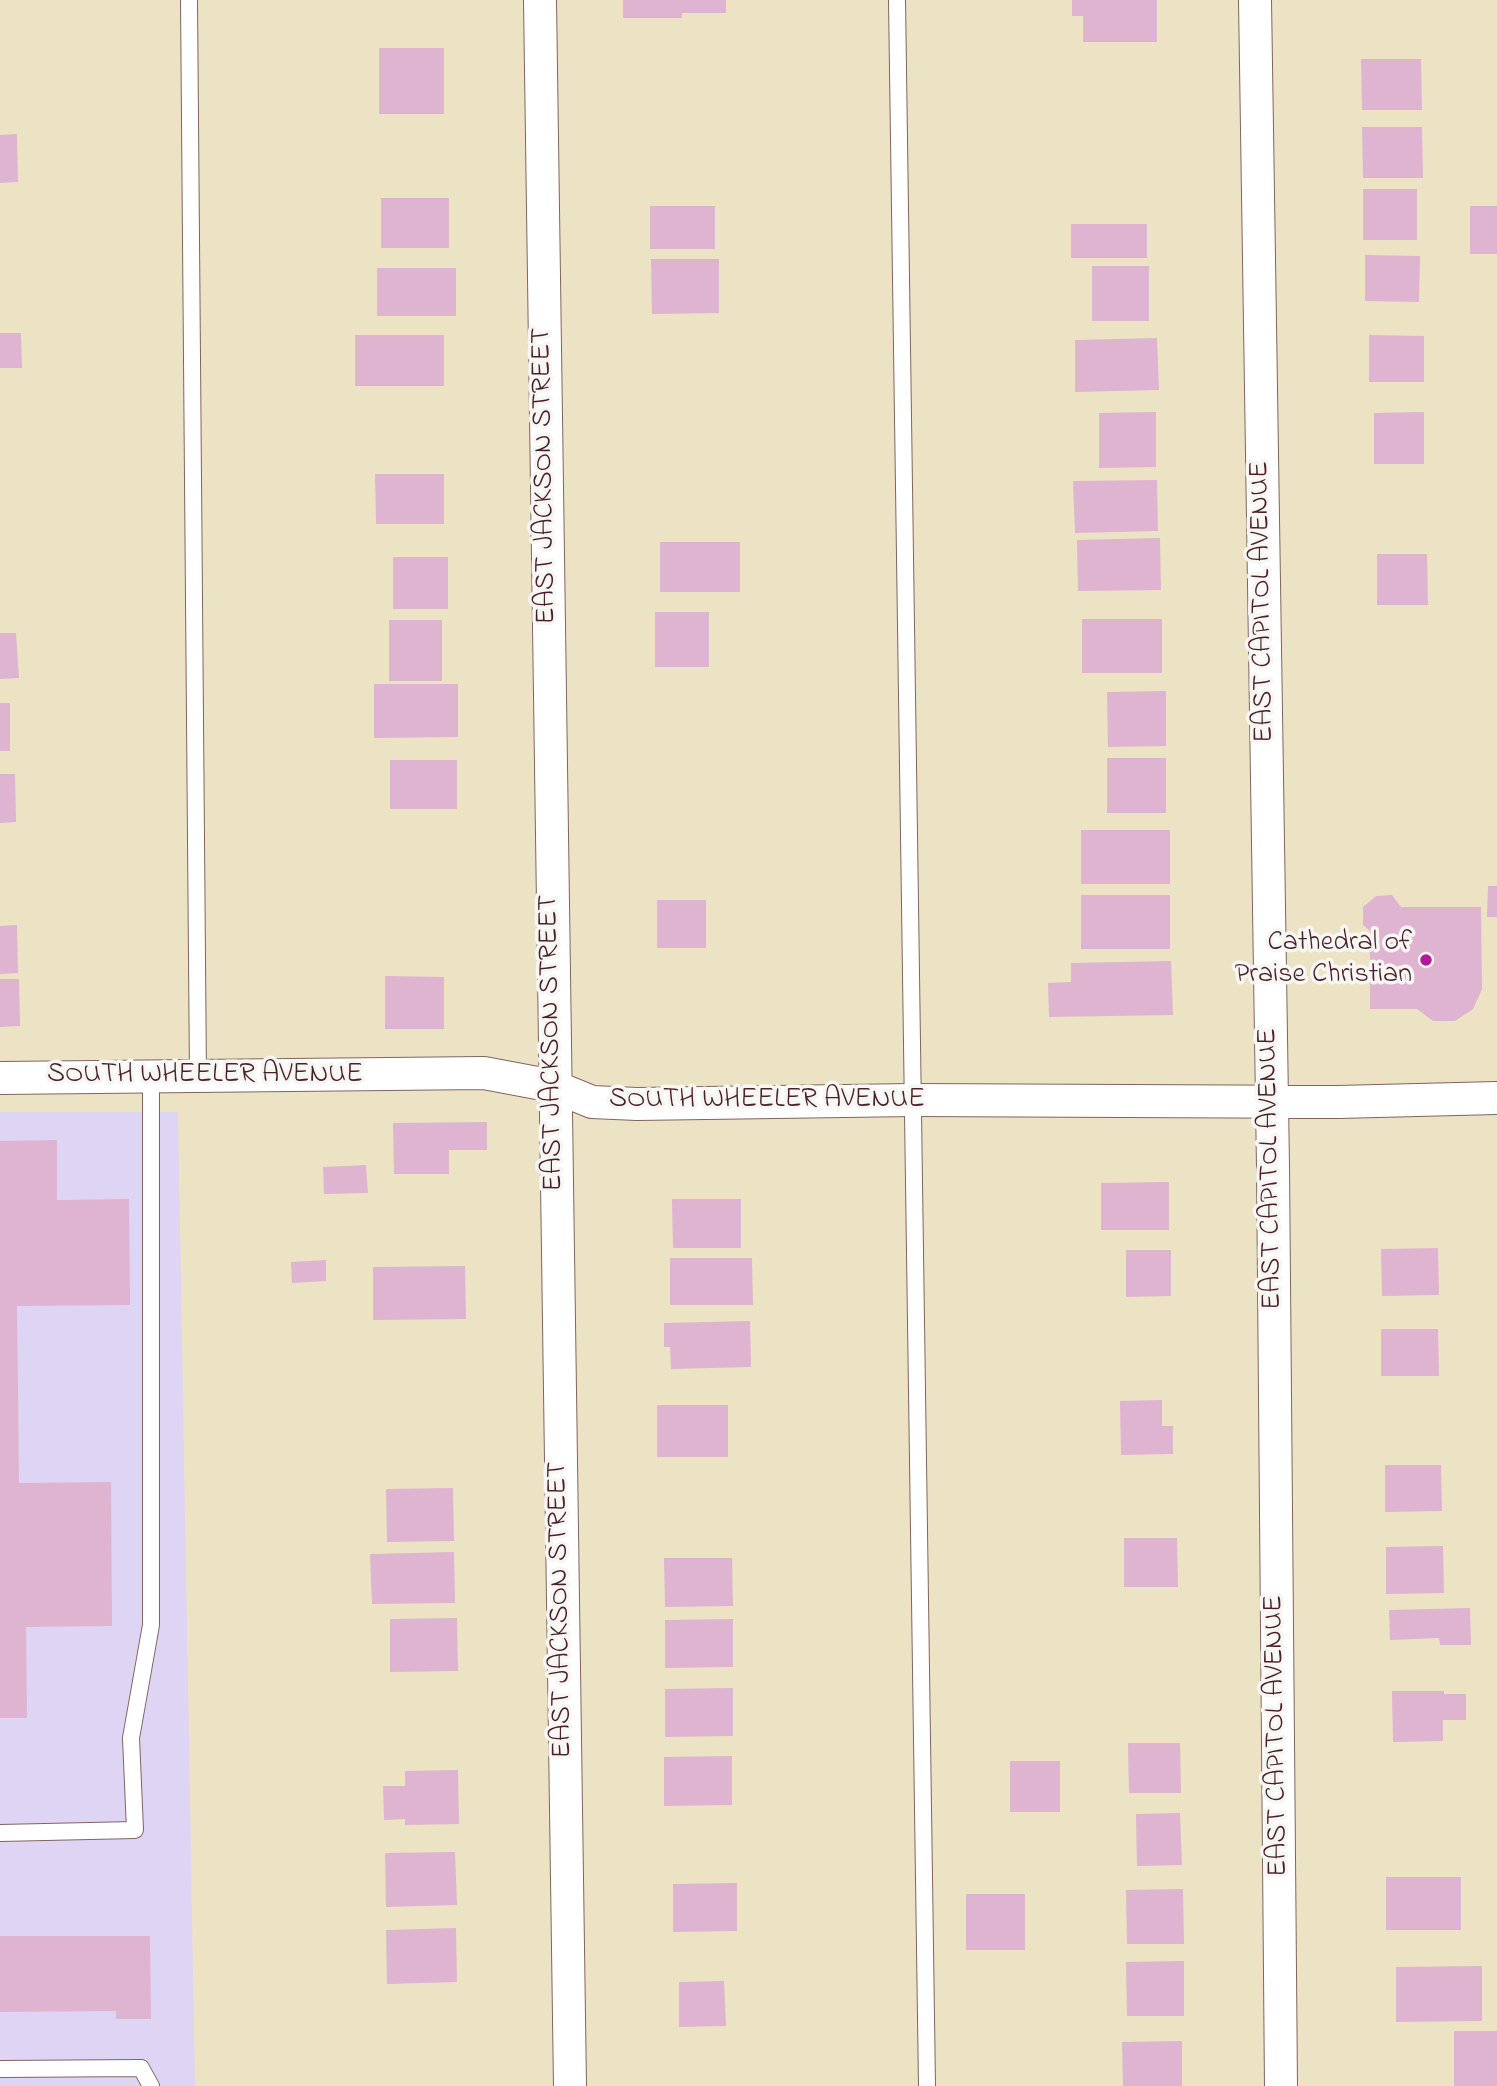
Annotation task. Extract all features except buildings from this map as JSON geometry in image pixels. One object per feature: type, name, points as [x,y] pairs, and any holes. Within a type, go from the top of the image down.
[{"type":"street","name":"EAST JACKSON STREET","points":[[540,0],[553,1086],[570,2086]]},
{"type":"street","name":"EAST CAPITOL AVENUE","points":[[1255,0],[1271,1102],[1281,2086]]},
{"type":"street","name":"SOUTH WHEELER AVENUE","points":[[0,1078],[484,1073],[553,1086],[592,1102],[629,1104],[913,1100],[1271,1102],[1497,1098]]},
{"type":"lane","points":[[190,0],[198,1077]]},
{"type":"lane","points":[[897,0],[928,2086]]},
{"type":"lane","points":[[0,1833],[135,1830],[131,1738],[151,1625],[151,1077]]},
{"type":"lane","points":[[0,2069],[141,2068],[151,2086]]},
{"type":"shaded area","points":[[0,1112],[178,1112],[195,2086],[0,2086]]},
{"type":"place","name":"Cathedral of Praise Christian","points":[[1426,960]]}]
